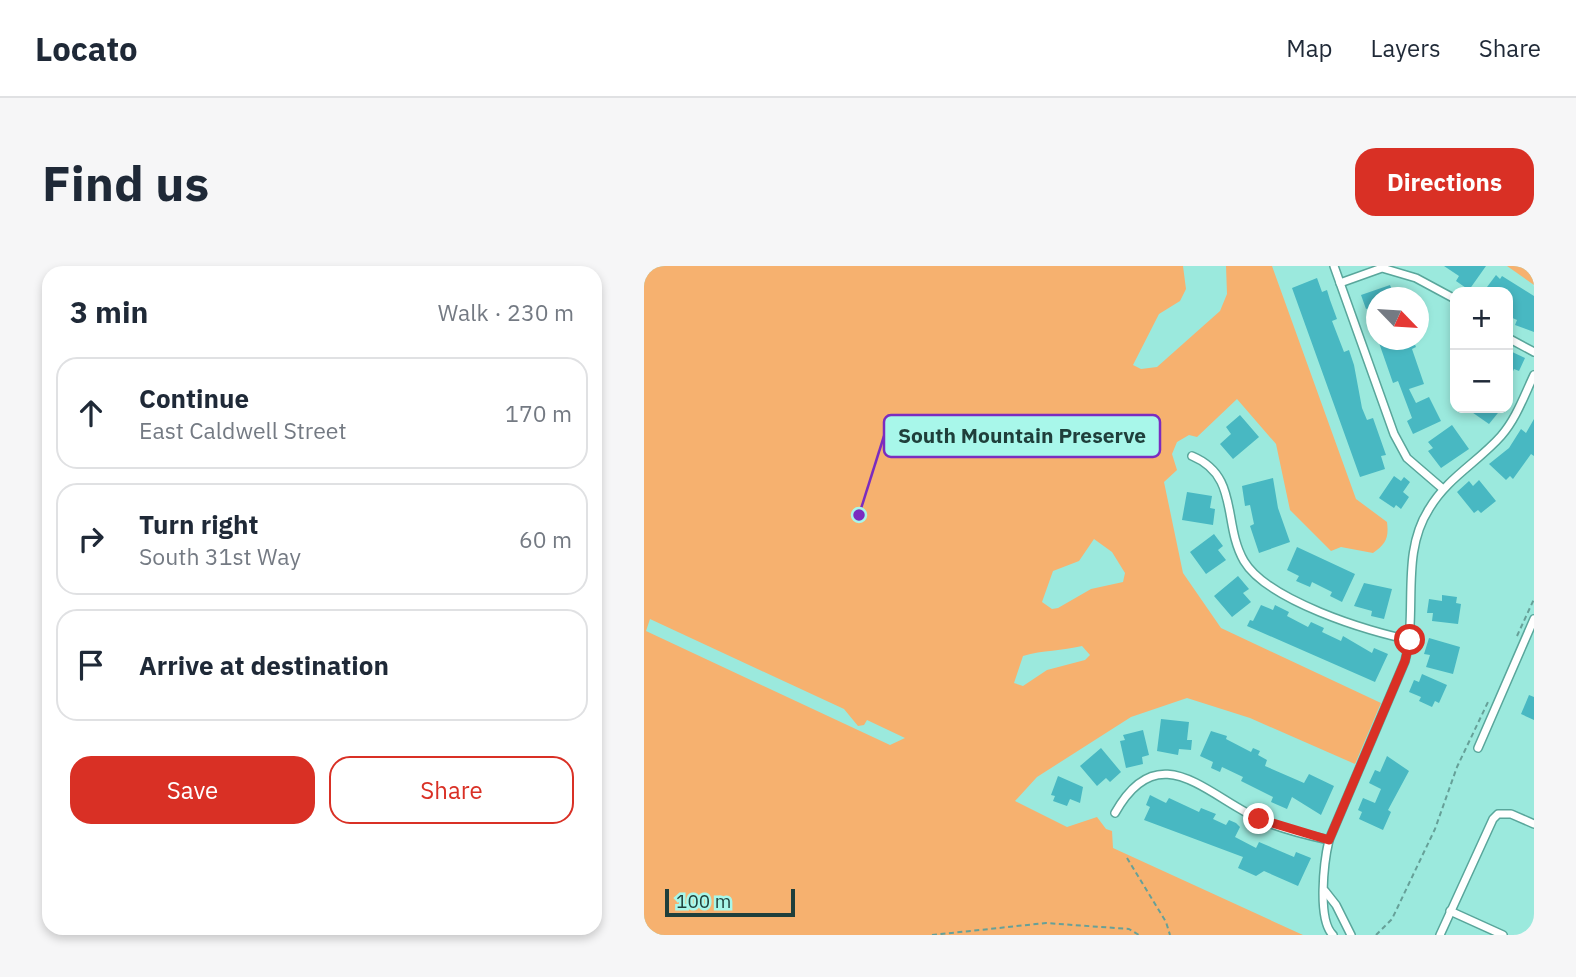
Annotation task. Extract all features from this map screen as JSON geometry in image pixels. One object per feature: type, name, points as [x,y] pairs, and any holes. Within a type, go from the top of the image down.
[{"type":"street","points":[[1334,266],[1394,434],[1407,458],[1443,489]]},
{"type":"street","points":[[1340,283],[1382,268],[1416,278],[1450,296]]},
{"type":"street","points":[[1513,341],[1534,352]]},
{"type":"street","points":[[1333,935],[1328,930],[1326,921],[1324,865],[1329,840],[1405,661],[1410,640],[1414,550],[1418,533],[1428,510],[1443,489],[1503,433],[1516,415],[1534,375]]},
{"type":"street","points":[[1192,456],[1208,463],[1218,474],[1237,546],[1245,563],[1261,580],[1275,590],[1363,630],[1410,640]]},
{"type":"street","points":[[1478,748],[1534,619]]},
{"type":"street","points":[[1115,813],[1125,795],[1137,783],[1146,778],[1173,774],[1208,787],[1259,819],[1329,840]]},
{"type":"street","points":[[1440,935],[1498,814],[1511,814],[1534,824]]},
{"type":"street","points":[[1325,891],[1351,935]]},
{"type":"street","points":[[1450,911],[1503,935]]},
{"type":"street","points":[[1326,921],[1341,917]]},
{"type":"path","points":[[1514,647],[1521,622],[1534,599]]},
{"type":"path","points":[[1376,935],[1392,919],[1435,829],[1457,766],[1493,694]]},
{"type":"path","points":[[1127,858],[1166,922],[1170,935]]},
{"type":"path","points":[[932,935],[1069,923],[1129,929],[1139,935]]},
{"type":"shaded area","points":[[644,266],[1183,266],[1186,289],[1180,301],[1159,314],[1133,365],[1141,369],[1157,367],[1220,311],[1227,294],[1226,266],[1272,266],[1356,499],[1387,522],[1386,540],[1373,553],[1341,547],[1331,551],[1290,510],[1276,444],[1237,399],[1197,437],[1189,435],[1177,442],[1172,454],[1177,470],[1164,482],[1183,573],[1221,628],[1381,703],[1355,764],[1250,718],[1187,698],[1131,717],[1037,777],[1015,801],[1067,827],[1097,817],[1106,829],[1112,831],[1113,848],[1303,935],[644,935]],"holes":[[[1094,539],[1112,552],[1125,573],[1123,582],[1091,589],[1058,608],[1052,609],[1042,602],[1053,571],[1079,561]],[[650,619],[844,709],[858,726],[864,725],[867,720],[905,738],[890,745],[646,631]],[[1082,646],[1090,655],[1085,660],[1047,670],[1023,686],[1014,683],[1023,656]]]},
{"type":"shaded area","points":[[1507,266],[1534,266],[1534,285]]},
{"type":"building","points":[[1444,266],[1486,266],[1471,287],[1465,287],[1456,281],[1459,276]]},
{"type":"building","points":[[1496,275],[1500,279],[1502,276],[1534,296],[1534,332],[1515,325],[1517,320],[1513,318],[1513,287],[1487,287]]},
{"type":"building","points":[[1317,278],[1322,292],[1327,290],[1337,319],[1332,321],[1344,352],[1349,350],[1362,408],[1367,420],[1373,418],[1386,455],[1381,456],[1385,469],[1360,477],[1292,288]]},
{"type":"building","points":[[1366,293],[1366,309],[1361,295]]},
{"type":"building","points":[[1381,350],[1412,350],[1424,384],[1409,389],[1416,403],[1429,397],[1441,421],[1413,434],[1407,421],[1412,418],[1398,381],[1393,383]]},
{"type":"building","points":[[1513,352],[1525,358],[1519,371],[1514,369],[1513,371]]},
{"type":"building","points":[[1473,413],[1498,413],[1489,424]]},
{"type":"building","points":[[1240,415],[1259,437],[1233,459],[1220,444],[1231,434],[1226,427]]},
{"type":"building","points":[[1534,419],[1534,456],[1531,454],[1513,479],[1510,476],[1506,480],[1489,464],[1509,448],[1521,429],[1526,433]]},
{"type":"building","points":[[1452,425],[1469,449],[1441,468],[1428,451],[1433,448],[1428,442]]},
{"type":"building","points":[[1394,476],[1401,481],[1404,477],[1410,482],[1403,492],[1409,497],[1401,509],[1396,505],[1394,508],[1379,498]]},
{"type":"building","points":[[1273,478],[1278,508],[1290,542],[1259,553],[1250,526],[1254,524],[1250,505],[1245,506],[1242,486]]},
{"type":"building","points":[[1479,480],[1496,501],[1481,513],[1478,510],[1474,513],[1457,492],[1469,481],[1473,486]]},
{"type":"building","points":[[1187,492],[1212,496],[1210,508],[1215,509],[1213,525],[1182,520]]},
{"type":"building","points":[[1214,534],[1223,546],[1218,550],[1226,560],[1206,574],[1190,552]]},
{"type":"building","points":[[1297,547],[1355,574],[1342,602],[1330,596],[1332,592],[1312,582],[1310,587],[1296,581],[1299,576],[1287,570]]},
{"type":"building","points":[[1238,576],[1249,589],[1243,593],[1251,602],[1232,617],[1214,596]]},
{"type":"building","points":[[1364,583],[1392,589],[1384,619],[1371,616],[1372,611],[1354,606]]},
{"type":"building","points":[[1442,595],[1457,597],[1456,603],[1461,604],[1458,624],[1432,621],[1433,613],[1427,613],[1429,599],[1442,601]]},
{"type":"building","points":[[1261,605],[1273,610],[1275,605],[1289,612],[1287,616],[1308,627],[1311,622],[1324,628],[1322,632],[1341,641],[1343,636],[1372,653],[1374,648],[1388,654],[1375,682],[1247,626],[1250,620],[1253,621]]},
{"type":"building","points":[[1429,638],[1460,647],[1453,674],[1426,667],[1430,655],[1424,654]]},
{"type":"building","points":[[1422,674],[1447,685],[1439,703],[1435,701],[1432,707],[1419,701],[1421,697],[1409,692],[1414,680],[1419,682]]},
{"type":"building","points":[[1529,695],[1534,697],[1534,720],[1521,714]]},
{"type":"building","points":[[1161,719],[1189,722],[1187,740],[1192,740],[1191,750],[1179,749],[1178,755],[1157,751]]},
{"type":"building","points":[[1143,730],[1149,755],[1142,757],[1143,764],[1126,768],[1120,741],[1125,740],[1123,735]]},
{"type":"building","points":[[1211,731],[1227,736],[1226,739],[1251,752],[1253,748],[1260,751],[1258,755],[1267,760],[1265,766],[1304,783],[1309,774],[1334,786],[1321,815],[1292,797],[1287,809],[1271,802],[1273,797],[1241,781],[1243,777],[1222,767],[1220,772],[1211,768],[1213,762],[1200,756]]},
{"type":"building","points":[[1101,748],[1121,772],[1110,782],[1106,778],[1097,786],[1080,766]]},
{"type":"building","points":[[1387,756],[1409,771],[1388,810],[1391,812],[1383,830],[1359,819],[1362,812],[1358,810],[1363,798],[1375,803],[1381,789],[1369,783],[1375,770],[1380,772]]},
{"type":"building","points":[[1058,776],[1083,787],[1080,803],[1070,799],[1067,806],[1053,801],[1055,796],[1051,795]]},
{"type":"building","points":[[1150,795],[1166,803],[1169,798],[1199,812],[1201,808],[1216,814],[1213,819],[1226,825],[1229,820],[1236,823],[1240,827],[1235,837],[1256,848],[1259,842],[1294,857],[1296,852],[1311,858],[1298,886],[1264,871],[1256,876],[1238,868],[1243,857],[1144,820],[1150,807],[1146,805]]},
{"type":"place","name":"South Mountain Preserve","points":[[859,515]]},
{"type":"route","points":[[1259,819],[1285,829],[1329,840],[1405,661],[1410,640]]}]
